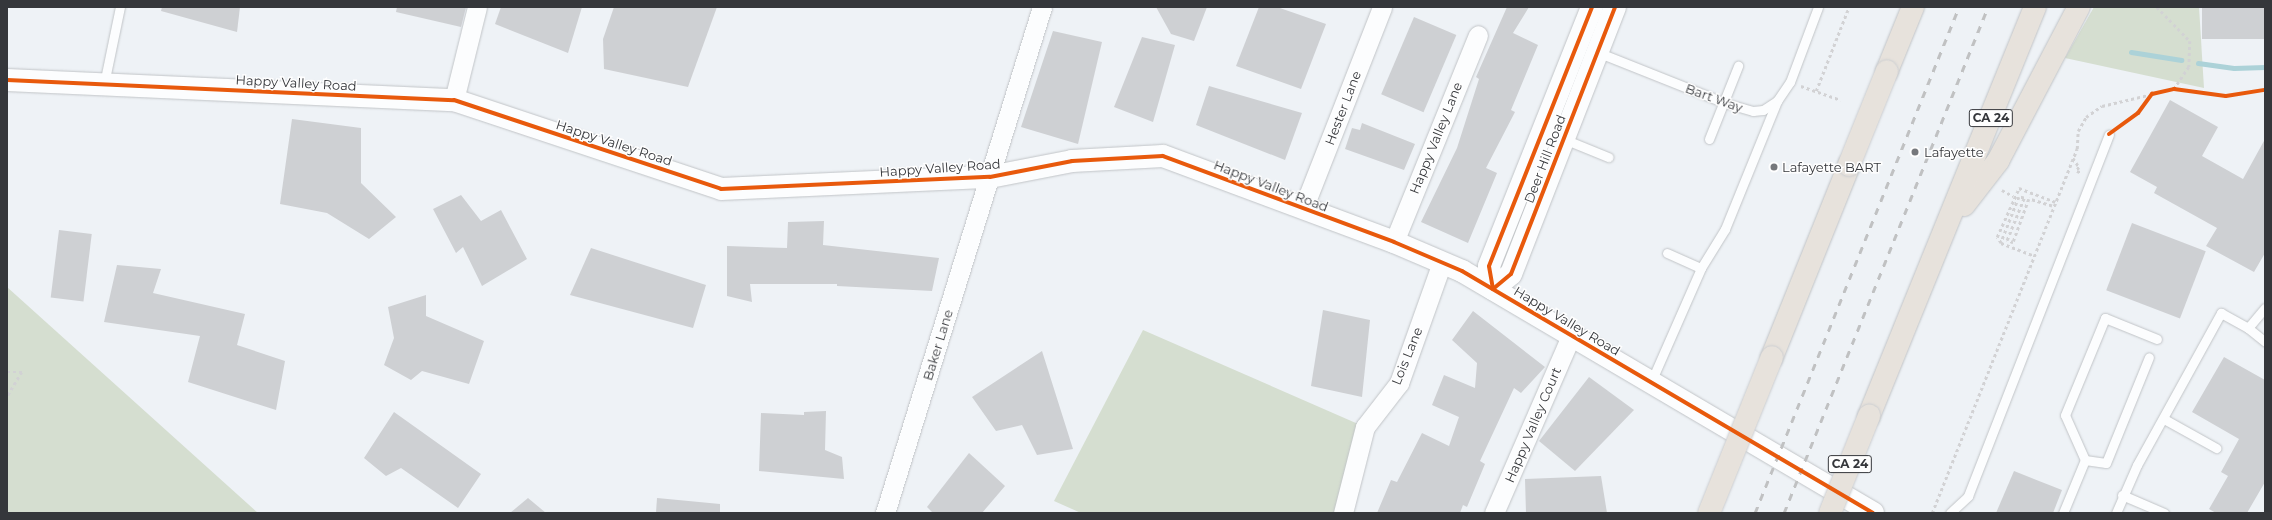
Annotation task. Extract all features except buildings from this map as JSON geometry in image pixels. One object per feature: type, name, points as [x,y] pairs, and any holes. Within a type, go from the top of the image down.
[{"type":"highway","points":[[1709,513],[1913,7]]},
{"type":"highway","name":"CA 24","points":[[1830,513],[2035,7]]},
{"type":"highway","points":[[1946,228],[1998,161],[2079,7]]},
{"type":"street","points":[[454,100],[477,7]]},
{"type":"street","name":"Baker Lane","points":[[886,513],[1042,7]]},
{"type":"street","name":"Hester Lane","points":[[1303,209],[1382,7]]},
{"type":"street","name":"Deer Hill Road","points":[[1592,7],[1587,49],[1564,139],[1511,274],[1493,289],[1489,266],[1592,7]]},
{"type":"street","name":"Deer Hill Road","points":[[1565,74],[1587,49],[1615,7]]},
{"type":"street","name":"Happy Valley Lane","points":[[1394,242],[1478,35]]},
{"type":"street","name":"Happy Valley Road","points":[[7,80],[454,100],[722,189],[990,177],[1072,160],[1163,156],[1394,242],[1462,271],[1873,513]]},
{"type":"street","name":"Lois Lane","points":[[1343,513],[1365,427],[1399,383],[1442,262]]},
{"type":"street","name":"Happy Valley Court","points":[[1494,513],[1571,336]]},
{"type":"lane","points":[[104,84],[120,7]]},
{"type":"lane","name":"Bart Way","points":[[1587,49],[1723,102],[1753,111],[1763,110],[1777,101],[1790,82],[1818,7]]},
{"type":"lane","points":[[1709,139],[1738,66]]},
{"type":"lane","points":[[1651,383],[1701,268],[1725,229],[1755,159],[1777,101]]},
{"type":"lane","points":[[1950,513],[1968,496],[2108,134]]},
{"type":"lane","points":[[1564,139],[1608,157]]},
{"type":"lane","points":[[1667,253],[1701,268]]},
{"type":"lane","points":[[2248,328],[2265,308]]},
{"type":"lane","points":[[2116,513],[2122,495],[2221,313],[2248,328],[2265,342]]},
{"type":"lane","points":[[2063,513],[2085,460],[2065,415],[2105,318],[2157,339]]},
{"type":"lane","points":[[2085,460],[2106,463],[2149,357]]},
{"type":"lane","points":[[2164,419],[2216,448]]},
{"type":"lane","points":[[2122,495],[2164,513]]},
{"type":"path","points":[[1816,91],[1849,7]]},
{"type":"path","points":[[2156,7],[2190,41],[2189,67],[2174,89]]},
{"type":"path","points":[[1790,82],[1841,100]]},
{"type":"path","points":[[2167,91],[2174,89],[2180,90]]},
{"type":"path","points":[[1932,513],[2052,206],[2077,149],[2078,131],[2086,117],[2102,106],[2160,92]]},
{"type":"path","points":[[2148,100],[2152,94]]},
{"type":"path","points":[[2033,255],[2001,243],[1997,237],[2013,196],[2019,188],[2055,202]]},
{"type":"path","points":[[2002,190],[2013,196]]},
{"type":"path","points":[[2001,243],[2019,197],[2024,198],[2007,240],[2013,243],[2029,199],[2052,206]]},
{"type":"path","points":[[7,372],[22,372],[7,398]]},
{"type":"green space","points":[[2094,7],[2199,7],[2204,88],[2065,58]]},
{"type":"green space","points":[[7,287],[258,513],[7,513]]},
{"type":"green space","points":[[1143,330],[1365,427],[1343,513],[1081,513],[1054,501]]},
{"type":"waterway","points":[[2131,52],[2181,60]]},
{"type":"waterway","points":[[2198,63],[2234,68],[2265,67]]},
{"type":"railway","points":[[1755,513],[1959,7]]},
{"type":"railway","points":[[1784,513],[1988,7]]},
{"type":"cycle path","points":[[1493,289],[1489,266],[1592,7]]},
{"type":"cycle path","points":[[1493,289],[1511,274],[1615,7]]},
{"type":"cycle path","points":[[7,80],[454,100],[721,189],[990,177],[1072,161],[1163,156],[1394,242],[1462,271],[1873,513]]},
{"type":"cycle path","points":[[2109,134],[2138,113],[2152,94],[2174,89],[2226,96],[2265,90]]},
{"type":"place","name":"Lafayette","points":[[1915,152]]},
{"type":"place","name":"Lafayette BART","points":[[1774,167]]}]
